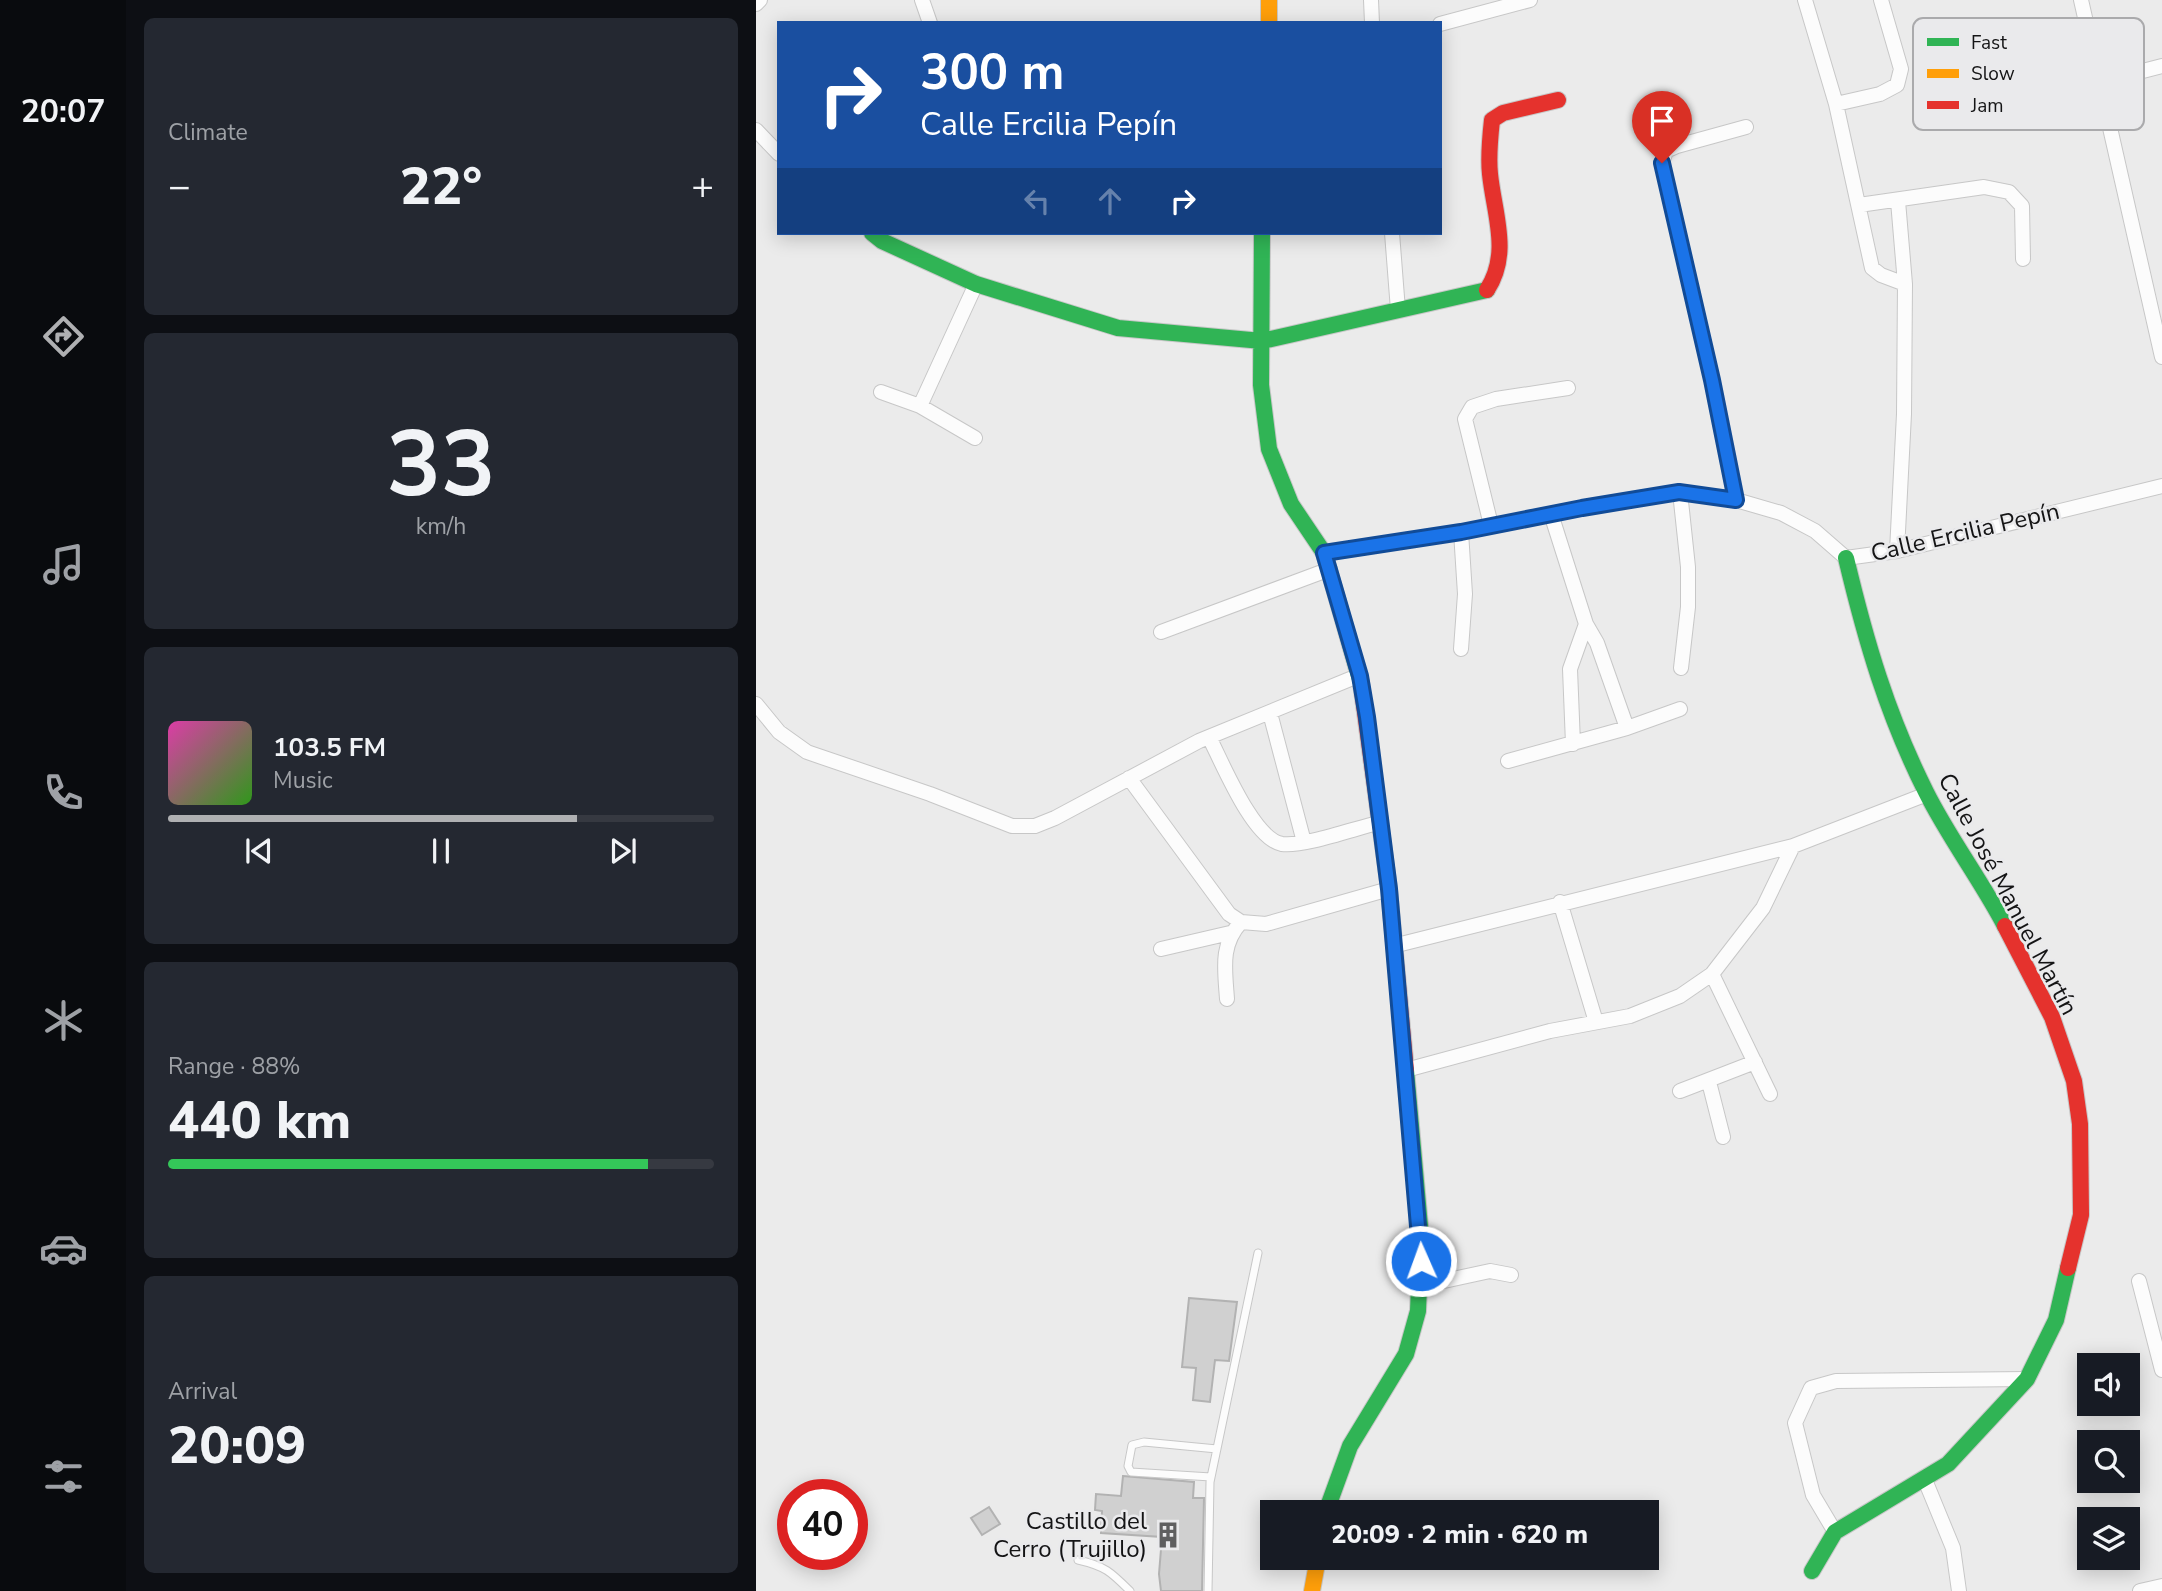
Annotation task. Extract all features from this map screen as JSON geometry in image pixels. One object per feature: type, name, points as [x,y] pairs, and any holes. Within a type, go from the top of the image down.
[{"type":"street","points":[[922,0],[929,21]]},
{"type":"street","points":[[1269,0],[1269,21]]},
{"type":"street","points":[[1371,0],[1372,21]]},
{"type":"street","points":[[1442,23],[1475,7],[1530,0]]},
{"type":"street","points":[[1805,0],[1836,104],[1872,268],[1881,275],[1905,284]]},
{"type":"street","points":[[1836,104],[1880,94],[1897,85],[1901,69],[1881,0]]},
{"type":"street","points":[[2081,0],[2085,18]]},
{"type":"street","points":[[2144,71],[2162,66]]},
{"type":"street","points":[[874,235],[976,285],[1118,328],[1262,341],[1486,292],[1495,281],[1503,249],[1490,174],[1492,120],[1503,113],[1558,100]]},
{"type":"street","points":[[1736,500],[1712,380],[1662,163],[1666,151],[1746,127]]},
{"type":"street","points":[[756,130],[777,152]]},
{"type":"street","points":[[2112,130],[2162,357]]},
{"type":"street","points":[[1859,205],[1984,187],[2009,192],[2022,206],[2023,259]]},
{"type":"street","points":[[1897,551],[1904,414],[1905,284],[1898,201]]},
{"type":"street","points":[[1262,235],[1261,385],[1269,449],[1291,504],[1324,553],[1360,676],[1389,889],[1421,1237],[1421,1286],[1416,1325],[1406,1354],[1351,1445],[1334,1481],[1329,1500]]},
{"type":"street","points":[[1392,235],[1398,310]]},
{"type":"street","points":[[920,406],[976,285]]},
{"type":"street","points":[[1491,525],[1465,419],[1472,407],[1496,399],[1568,388]]},
{"type":"street","points":[[881,392],[920,406],[975,438]]},
{"type":"street","name":"Calle Ercilia Pepín","points":[[1324,553],[1461,532],[1679,492],[1736,500],[1781,513],[1815,531],[1846,558],[1897,551],[2162,486]]},
{"type":"street","points":[[1679,492],[1688,567],[1688,607],[1681,668]]},
{"type":"street","points":[[1551,514],[1587,624],[1597,643],[1627,728]]},
{"type":"street","points":[[1461,532],[1465,594],[1461,649]]},
{"type":"street","name":"Calle José Manuel Martín","points":[[1812,1571],[1835,1532],[1948,1464],[2027,1379],[2056,1320],[2081,1215],[2080,1124],[2074,1081],[2052,1017],[1983,884],[1927,794],[1889,713],[1865,638],[1846,558]]},
{"type":"street","points":[[1161,632],[1329,569]]},
{"type":"street","points":[[1573,744],[1570,669],[1587,624]]},
{"type":"street","points":[[756,705],[779,732],[807,752],[930,794],[1012,826],[1034,826],[1055,818],[1209,737],[1360,676]]},
{"type":"street","points":[[1508,761],[1627,728],[1680,709]]},
{"type":"street","points":[[1270,712],[1304,842]]},
{"type":"street","points":[[1209,737],[1254,822],[1269,838],[1281,844],[1304,842],[1378,822]]},
{"type":"street","points":[[1129,778],[1229,914],[1241,922],[1266,924],[1389,889]]},
{"type":"street","points":[[1393,946],[1560,902],[1793,846],[1927,794]]},
{"type":"street","points":[[1406,1070],[1550,1031],[1630,1016],[1680,996],[1712,974],[1763,908],[1793,846]]},
{"type":"street","points":[[1560,902],[1596,1022]]},
{"type":"street","points":[[1227,999],[1224,957],[1230,933],[1241,922]]},
{"type":"street","points":[[1161,949],[1230,933]]},
{"type":"street","points":[[1712,974],[1770,1094]]},
{"type":"street","points":[[1680,1091],[1755,1062]]},
{"type":"street","points":[[1709,1082],[1723,1137]]},
{"type":"street","points":[[1421,1286],[1490,1271],[1511,1275]]},
{"type":"street","points":[[2139,1280],[2162,1370]]},
{"type":"street","points":[[1835,1532],[1813,1495],[1795,1423],[1811,1388],[1836,1381],[2027,1379]]},
{"type":"street","points":[[1925,1480],[1952,1548],[1959,1591]]},
{"type":"street","points":[[1312,1591],[1316,1570]]},
{"type":"street","points":[[2140,1591],[2162,1586]]},
{"type":"lane","points":[[1208,1591],[1211,1477],[1258,1253]]},
{"type":"lane","points":[[1211,1477],[1131,1472],[1128,1466],[1132,1445],[1144,1442],[1217,1449]]},
{"type":"lane","points":[[1078,1560],[1102,1566],[1118,1576],[1130,1591]]},
{"type":"building","points":[[1189,1298],[1237,1302],[1229,1361],[1215,1360],[1210,1402],[1193,1400],[1196,1368],[1182,1367]]},
{"type":"building","name":"Castillo del Cerro (Trujillo)","points":[[1123,1476],[1194,1482],[1193,1498],[1204,1498],[1202,1591],[1161,1591],[1159,1574],[1162,1537],[1101,1533],[1102,1511],[1095,1510],[1096,1494],[1121,1496]]},
{"type":"building","points":[[989,1507],[1000,1524],[982,1535],[971,1518]]},
{"type":"traffic: fast","points":[[874,235],[882,241],[976,284],[1118,328],[1262,341],[1487,290]]},
{"type":"traffic: fast","points":[[1262,235],[1261,385],[1269,449],[1291,504],[1324,553],[1361,683]]},
{"type":"traffic: fast","points":[[1846,558],[1879,677],[1912,763],[1935,809],[2005,926]]},
{"type":"traffic: fast","points":[[1330,1500],[1350,1446],[1406,1354],[1418,1311],[1421,1237],[1406,1070]]},
{"type":"traffic: fast","points":[[1812,1571],[1835,1532],[1948,1464],[2027,1379],[2056,1320],[2068,1268]]},
{"type":"traffic: slow","points":[[1269,0],[1269,21]]},
{"type":"traffic: slow","points":[[1312,1591],[1316,1570]]},
{"type":"traffic: jam","points":[[1487,290],[1494,276],[1500,248],[1489,167],[1492,120],[1503,113],[1558,100]]},
{"type":"traffic: jam","points":[[1361,683],[1389,889],[1406,1070]]},
{"type":"traffic: jam","points":[[2005,926],[2052,1017],[2074,1081],[2080,1124],[2081,1215],[2068,1268]]},
{"type":"place","name":"Castillo del Cerro (Trujillo)","points":[[1168,1535]]},
{"type":"route","points":[[1421,1261],[1389,889],[1378,822],[1367,717],[1360,676],[1324,553],[1461,532],[1679,492],[1736,500],[1712,380],[1662,163]]}]
